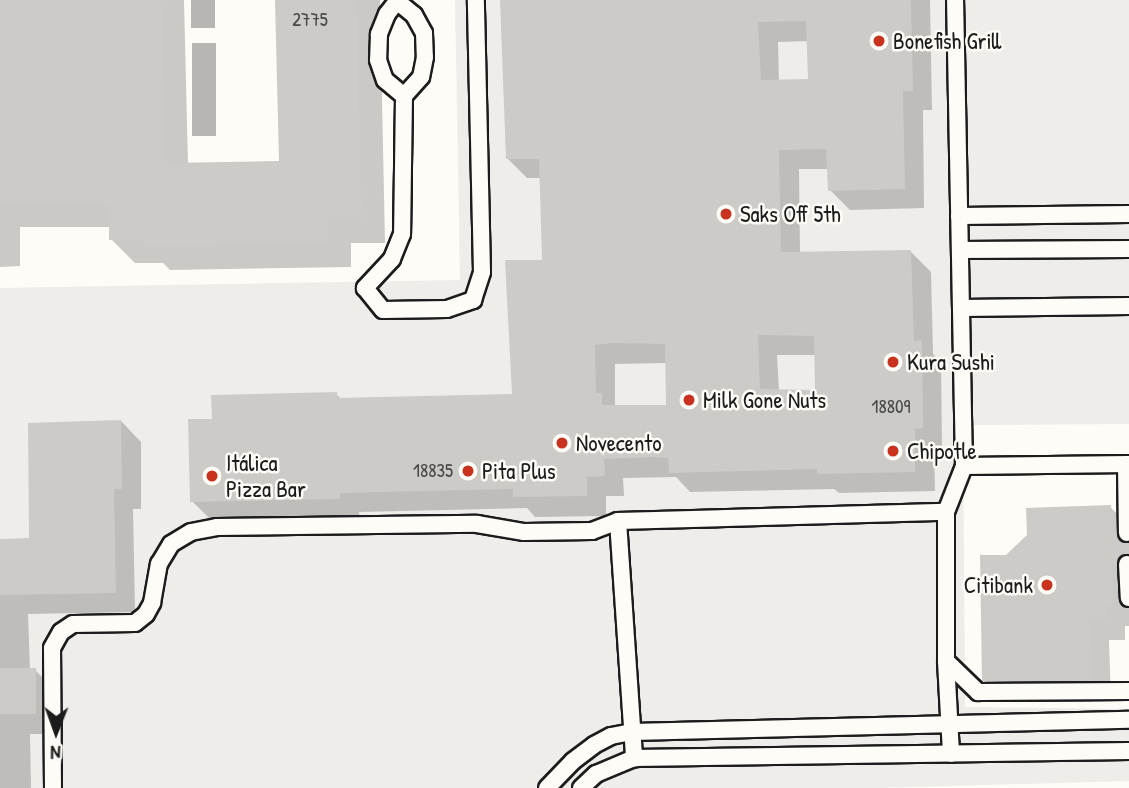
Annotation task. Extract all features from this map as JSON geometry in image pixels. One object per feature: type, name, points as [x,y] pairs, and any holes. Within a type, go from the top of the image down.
[{"type":"lane","points":[[404,96],[384,79],[378,60],[379,34],[387,14],[398,1],[414,15],[424,33],[425,57],[421,77],[404,96],[402,234],[392,259],[365,288],[383,310],[447,309],[473,300],[482,272],[476,0]]},
{"type":"lane","points":[[951,754],[946,661],[946,512],[964,466],[955,0]]},
{"type":"lane","points":[[959,216],[1129,214]]},
{"type":"lane","points":[[960,250],[1129,249]]},
{"type":"lane","points":[[961,308],[1129,306]]},
{"type":"lane","points":[[964,466],[1128,464],[1127,533]]},
{"type":"lane","points":[[53,788],[52,648],[61,632],[73,624],[135,623],[146,614],[152,603],[159,564],[171,544],[191,532],[217,527],[477,524],[524,532],[592,531],[618,521],[946,512]]},
{"type":"lane","points":[[618,521],[634,758]]},
{"type":"lane","points":[[1128,564],[1129,598]]},
{"type":"lane","points":[[946,661],[978,692],[1129,691]]},
{"type":"lane","points":[[547,788],[573,761],[594,745],[611,736],[632,733],[1129,720]]},
{"type":"lane","points":[[581,788],[596,774],[634,758],[1129,751]]},
{"type":"shaded area","points":[[191,0],[215,0],[215,28],[191,28]]},
{"type":"shaded area","points":[[455,0],[1129,0],[1129,424],[963,425],[965,707],[1129,709],[1129,781],[877,788],[0,788],[0,288],[460,280]]},
{"type":"shaded area","points":[[192,43],[216,43],[216,136],[192,136]]},
{"type":"building","points":[[0,0],[161,0],[165,163],[279,161],[275,0],[357,0],[361,219],[328,220],[328,243],[144,247],[144,240],[109,240],[109,204],[0,204]]},
{"type":"building","points":[[500,0],[911,0],[913,91],[903,91],[905,189],[828,191],[826,149],[779,150],[781,252],[911,250],[914,341],[922,340],[923,428],[915,429],[915,472],[817,474],[817,469],[669,473],[668,458],[604,459],[605,476],[587,477],[587,496],[513,497],[513,489],[340,493],[340,499],[190,502],[188,419],[212,419],[211,395],[337,392],[337,398],[512,394],[505,260],[542,260],[539,159],[506,159]],"holes":[[[806,21],[808,79],[761,80],[758,22]],[[758,335],[814,336],[815,390],[760,389]],[[665,344],[666,405],[602,405],[602,393],[596,393],[595,345]]]},
{"type":"building","points":[[121,420],[122,489],[114,489],[116,593],[0,595],[0,539],[29,538],[28,423]]},
{"type":"building","name":"Citibank","points":[[1111,505],[1112,533],[1117,533],[1121,542],[1129,543],[1129,554],[1122,555],[1117,564],[1112,564],[1114,606],[1105,606],[1106,621],[1090,620],[1092,681],[982,681],[980,555],[1006,555],[1027,535],[1026,508]]},
{"type":"building","points":[[0,668],[36,668],[36,714],[0,714]]},
{"type":"place","name":"Bonefish Grill","points":[[879,41]]},
{"type":"place","name":"Saks Off 5th","points":[[726,214]]},
{"type":"place","name":"Kura Sushi","points":[[893,362]]},
{"type":"place","name":"Milk Gone Nuts","points":[[689,400]]},
{"type":"place","name":"Novecento","points":[[562,443]]},
{"type":"place","name":"Chipotle","points":[[893,451]]},
{"type":"place","name":"Pita Plus","points":[[468,471]]},
{"type":"place","name":"Itálica Pizza Bar","points":[[212,476]]},
{"type":"place","name":"Citibank","points":[[1047,585]]}]
